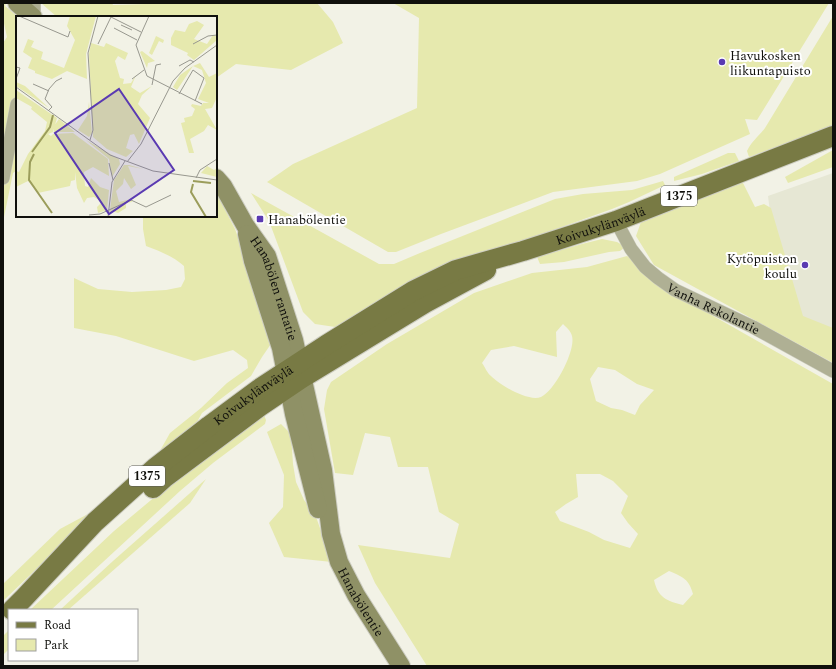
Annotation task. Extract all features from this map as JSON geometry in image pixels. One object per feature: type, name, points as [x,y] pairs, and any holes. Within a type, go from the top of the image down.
[{"type":"main road","points":[[17,3],[32,16]]},
{"type":"main road","name":"Koivukylänväylä","points":[[18,604],[164,478],[259,407],[294,375],[413,291],[456,270],[523,251],[616,221],[833,136]]},
{"type":"main road","name":"Hanabölen rantatie","points":[[217,179],[223,186],[245,225],[267,256],[294,340],[294,375]]},
{"type":"main road","name":"Hanabölentie","points":[[294,375],[294,414],[318,510],[330,534],[339,562],[356,595],[401,666]]},
{"type":"street","points":[[33,16],[34,3]]},
{"type":"street","points":[[3,178],[16,109]]},
{"type":"street","name":"Vanha Rekolantie","points":[[616,221],[631,249],[645,267],[675,290],[753,327],[833,371]]},
{"type":"shaded area","name":"Kytöpuiston koulu","points":[[833,173],[833,362],[785,334],[768,196]]},
{"type":"green space","points":[[3,3],[6,3],[5,6],[17,16],[16,171],[13,173],[3,222],[3,43],[7,37],[3,19]]},
{"type":"green space","points":[[41,3],[112,3],[113,5],[147,3],[317,3],[333,22],[343,43],[291,70],[236,64],[217,77],[217,16],[56,16]]},
{"type":"green space","points":[[393,3],[829,3],[757,120],[745,119],[750,134],[660,174],[637,181],[553,192],[396,252],[388,252],[267,182],[293,164],[417,108],[419,18]]},
{"type":"green space","points":[[833,16],[833,126],[749,157],[747,151],[765,128]]},
{"type":"green space","points":[[833,150],[833,167],[788,183],[785,177]]},
{"type":"green space","points":[[728,153],[735,153],[739,161],[702,174],[674,181],[674,177]]},
{"type":"green space","points":[[663,181],[665,185],[629,202],[520,242],[342,328],[315,324],[303,312],[269,221],[251,193],[379,264],[394,264],[555,199],[583,194],[632,190]]},
{"type":"green space","points":[[742,181],[755,207],[764,204],[771,208],[803,316],[833,328],[833,363],[654,265],[636,236],[641,222]]},
{"type":"green space","points":[[217,194],[235,229],[273,341],[251,376],[202,413],[196,424],[157,456],[170,433],[201,408],[227,383],[248,368],[247,360],[233,350],[194,361],[116,336],[74,328],[74,278],[98,289],[132,292],[166,290],[181,287],[185,279],[184,266],[171,257],[146,246],[143,229],[143,217],[217,217]]},
{"type":"green space","points":[[602,239],[617,242],[624,246],[624,248],[620,251],[564,262],[540,264],[537,257],[582,244]]},
{"type":"green space","points":[[627,256],[657,284],[833,384],[833,666],[427,666],[375,583],[358,545],[450,558],[459,524],[439,512],[428,467],[398,467],[390,437],[365,433],[353,475],[335,473],[324,409],[327,390],[331,382],[387,344],[474,293],[532,273],[587,267]],"holes":[[[563,324],[570,331],[572,336],[571,351],[558,379],[547,393],[541,397],[529,397],[507,388],[495,380],[487,372],[482,363],[491,350],[514,346],[557,357],[556,332]],[[598,367],[615,370],[637,384],[654,390],[640,405],[635,415],[611,408],[596,401],[590,379]],[[576,474],[600,474],[613,481],[628,496],[621,513],[638,534],[630,548],[604,540],[589,532],[560,521],[555,512],[578,497]],[[669,571],[685,579],[690,585],[693,594],[683,605],[672,602],[661,595],[654,580]]]},
{"type":"green space","points":[[264,415],[266,420],[265,424],[213,463],[180,491],[52,609],[31,609],[114,531],[181,475]]},
{"type":"green space","points":[[281,424],[291,434],[296,482],[304,500],[315,514],[332,562],[284,557],[269,523],[283,507],[284,475],[267,432]]},
{"type":"green space","points":[[206,479],[190,503],[69,609],[61,609]]},
{"type":"green space","points":[[101,507],[3,601],[3,584],[60,529]]},
{"type":"green space","points":[[8,631],[8,650],[3,655],[3,636]]},
{"type":"place","name":"Havukosken liikuntapuisto","points":[[722,62]]},
{"type":"place","name":"Hanabölentie","points":[[260,219]]},
{"type":"place","name":"Kytöpuiston koulu","points":[[805,265]]}]
